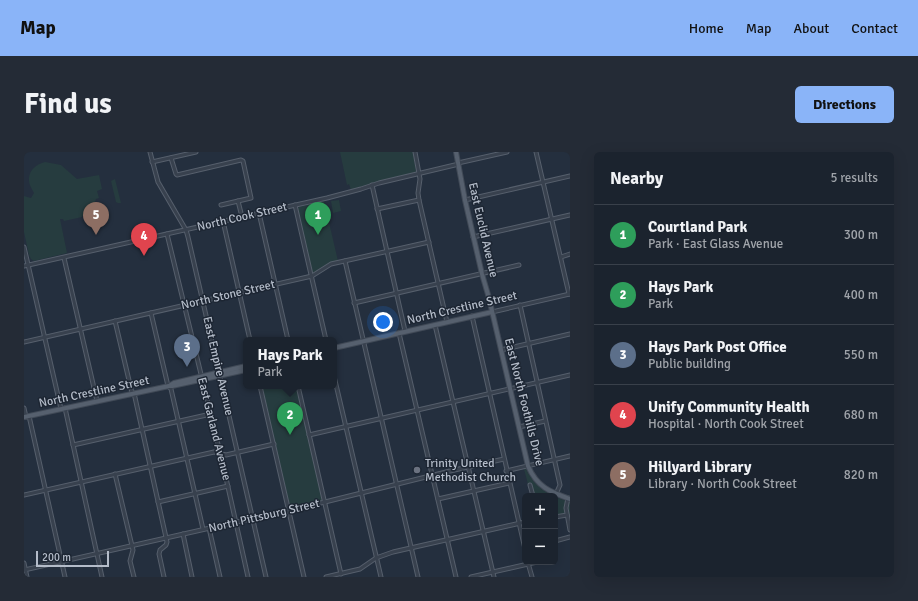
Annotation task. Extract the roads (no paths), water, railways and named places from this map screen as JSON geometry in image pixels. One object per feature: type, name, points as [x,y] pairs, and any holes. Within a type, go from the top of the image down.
[{"type":"main road","name":"East Euclid Avenue","points":[[456,152],[473,237],[492,312]]},
{"type":"main road","name":"North Crestline Street","points":[[337,347],[492,312]]},
{"type":"main road","name":"East North Foothills Drive","points":[[492,312],[528,466],[536,480],[543,488],[554,493]]},
{"type":"main road","name":"North Crestline Street","points":[[220,374],[243,367]]},
{"type":"main road","name":"North Crestline Street","points":[[26,417],[168,386],[174,383],[243,370]]},
{"type":"main road","name":"East North Foothills Drive","points":[[558,495],[569,499]]},
{"type":"street","points":[[150,152],[152,162],[196,152]]},
{"type":"street","points":[[415,152],[420,174],[418,193],[419,200],[447,322]]},
{"type":"street","name":"North Cook Street","points":[[24,266],[349,193],[372,185],[507,152]]},
{"type":"street","points":[[536,152],[570,294]]},
{"type":"street","points":[[171,158],[177,175],[241,160],[243,161],[251,196],[249,199],[221,204]]},
{"type":"street","name":"East Empire Avenue","points":[[152,162],[160,187],[186,230],[266,577]]},
{"type":"street","points":[[465,200],[570,176]]},
{"type":"street","points":[[372,185],[405,331]]},
{"type":"street","points":[[377,209],[419,200]]},
{"type":"street","points":[[238,201],[242,217]]},
{"type":"street","points":[[295,205],[325,337]]},
{"type":"street","points":[[258,214],[287,337]]},
{"type":"street","points":[[473,237],[570,215]]},
{"type":"street","points":[[223,221],[249,337]]},
{"type":"street","name":"East Garland Avenue","points":[[167,234],[211,414],[248,577]]},
{"type":"street","name":"North Stone Street","points":[[24,342],[312,276],[328,265],[428,242]]},
{"type":"street","points":[[24,247],[44,338],[73,445],[102,577]]},
{"type":"street","points":[[561,257],[570,254]]},
{"type":"street","points":[[64,258],[97,401]]},
{"type":"street","points":[[345,261],[418,577]]},
{"type":"street","points":[[354,303],[519,265]]},
{"type":"street","name":"North Crestline Street","points":[[492,312],[570,294]]},
{"type":"street","points":[[520,306],[560,485],[556,493]]},
{"type":"street","points":[[151,313],[168,386],[171,389],[203,529]]},
{"type":"street","points":[[472,316],[522,536]]},
{"type":"street","points":[[115,321],[143,430],[167,542],[166,545],[160,550],[159,554],[164,577]]},
{"type":"street","points":[[435,325],[494,577]]},
{"type":"street","points":[[399,333],[456,577]]},
{"type":"street","points":[[501,350],[570,334]]},
{"type":"street","points":[[309,435],[570,375]]},
{"type":"street","points":[[261,389],[304,577]]},
{"type":"street","points":[[299,389],[342,575]]},
{"type":"street","points":[[337,389],[381,577]]},
{"type":"street","points":[[24,408],[46,490],[65,577]]},
{"type":"street","points":[[73,445],[211,414]]},
{"type":"street","points":[[519,427],[546,421]]},
{"type":"street","points":[[24,495],[214,452],[226,455],[274,444]]},
{"type":"street","points":[[506,471],[570,456]]},
{"type":"street","name":"North Pittsburg Street","points":[[25,570],[361,494],[504,459]]},
{"type":"street","points":[[115,474],[133,550],[130,561],[134,577]]},
{"type":"street","points":[[438,499],[509,483]]},
{"type":"street","points":[[530,485],[532,493]]},
{"type":"street","points":[[158,502],[228,486]]},
{"type":"street","points":[[569,499],[566,508],[570,530]]},
{"type":"street","points":[[558,516],[567,515]]},
{"type":"street","points":[[326,577],[342,575],[360,569],[376,558],[392,552],[522,523]]},
{"type":"street","points":[[209,528],[220,577]]},
{"type":"street","points":[[183,534],[192,577]]},
{"type":"street","points":[[558,540],[570,537]]},
{"type":"street","points":[[24,563],[27,577]]},
{"type":"street","points":[[471,577],[522,565]]},
{"type":"street","points":[[529,565],[532,577]]},
{"type":"place","name":"Hillyard Library","points":[[96,235]]},
{"type":"place","name":"Courtland Park","points":[[318,235]]},
{"type":"place","name":"Unify Community Health","points":[[144,256]]},
{"type":"place","name":"Hays Park Post Office","points":[[187,367]]},
{"type":"place","name":"Hays Park","points":[[290,435]]},
{"type":"place","name":"Trinity United Methodist Church","points":[[417,470]]}]
